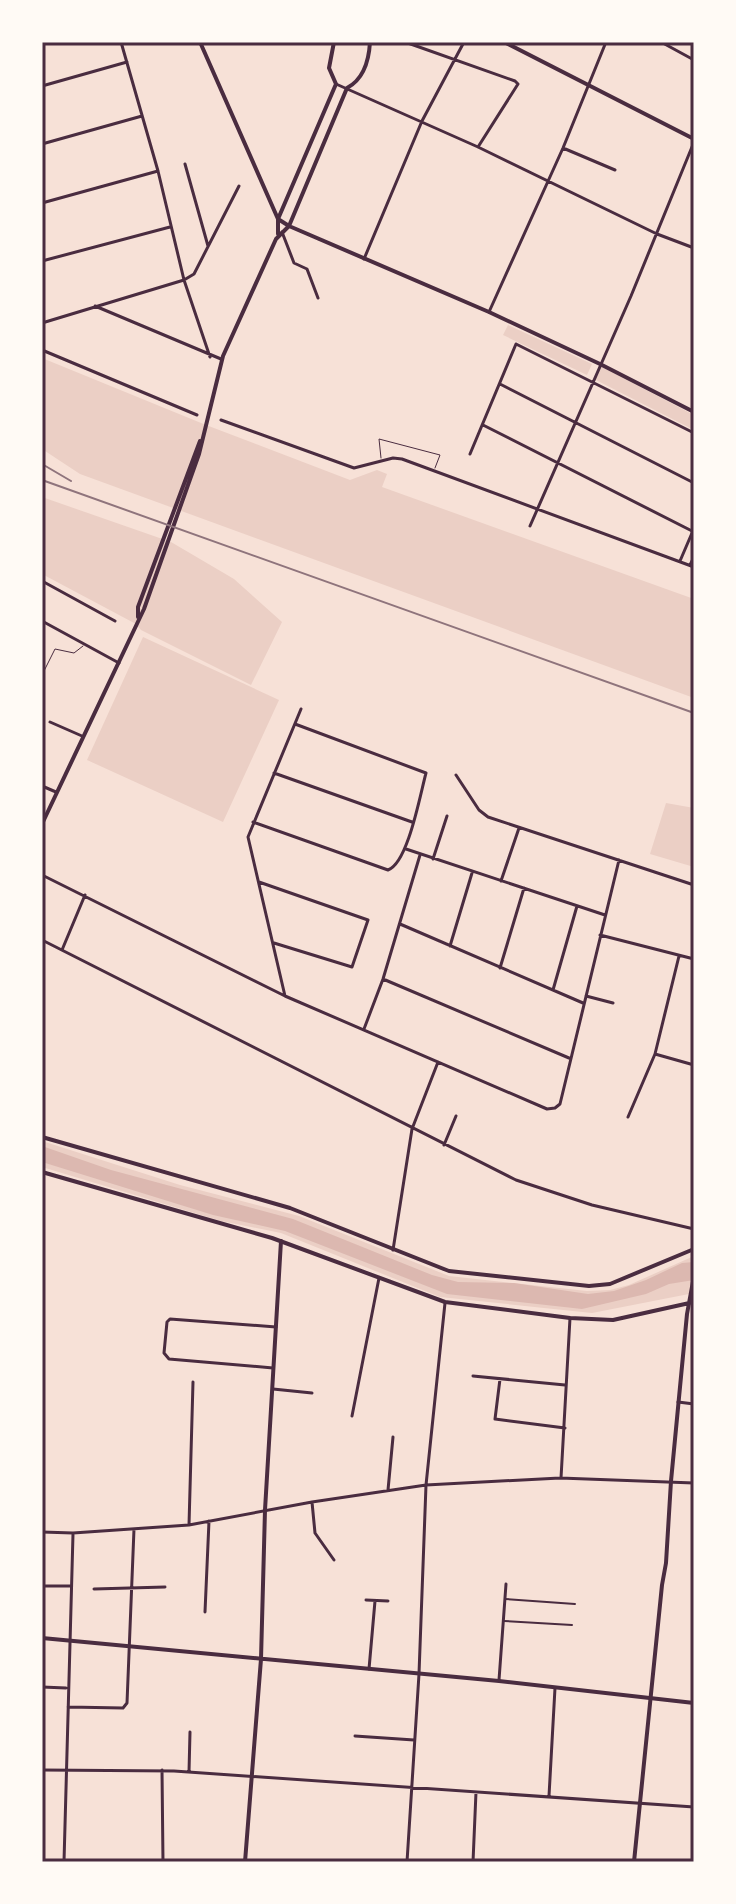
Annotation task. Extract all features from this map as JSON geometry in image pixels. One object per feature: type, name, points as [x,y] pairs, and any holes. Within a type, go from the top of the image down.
[{"type":"street","points":[[121,42],[158,171],[184,280],[210,357]]},
{"type":"street","points":[[200,42],[278,219],[280,233],[294,263],[307,269],[318,298]]},
{"type":"street","points":[[334,42],[329,68],[336,84],[478,147],[657,234],[694,248]]},
{"type":"street","points":[[42,824],[144,609],[199,454],[222,360],[280,233],[289,226],[347,88],[360,77],[368,59],[370,42]]},
{"type":"street","points":[[405,42],[518,84],[478,147]]},
{"type":"street","points":[[364,259],[422,121],[464,42]]},
{"type":"street","points":[[504,42],[694,140],[657,234],[530,526]]},
{"type":"street","points":[[489,312],[563,148],[606,42]]},
{"type":"street","points":[[661,42],[694,60]]},
{"type":"street","points":[[42,86],[128,62]]},
{"type":"street","points":[[278,219],[336,84]]},
{"type":"street","points":[[42,144],[143,116]]},
{"type":"street","points":[[563,148],[615,170]]},
{"type":"street","points":[[185,164],[208,246]]},
{"type":"street","points":[[42,203],[158,171]]},
{"type":"street","points":[[42,323],[184,280],[194,274],[239,186]]},
{"type":"street","points":[[278,219],[489,312],[694,412]]},
{"type":"street","points":[[42,261],[171,227]]},
{"type":"street","points":[[95,306],[222,360]]},
{"type":"street","points":[[470,454],[516,344],[694,433]]},
{"type":"street","points":[[42,350],[197,415]]},
{"type":"street","points":[[500,384],[694,483]]},
{"type":"street","points":[[221,420],[354,468],[393,458],[402,459],[692,566],[694,557]]},
{"type":"street","points":[[482,425],[694,531],[680,561]]},
{"type":"street","points":[[42,581],[115,621]]},
{"type":"street","points":[[42,621],[119,663]]},
{"type":"street","points":[[285,996],[248,842],[253,822],[301,709]]},
{"type":"street","points":[[50,722],[82,736]]},
{"type":"street","points":[[253,822],[388,870],[395,866],[406,849],[426,773],[295,724]]},
{"type":"street","points":[[274,773],[412,822]]},
{"type":"street","points":[[456,775],[483,814],[694,885]]},
{"type":"street","points":[[42,786],[56,792]]},
{"type":"street","points":[[433,859],[447,816]]},
{"type":"street","points":[[501,881],[519,827]]},
{"type":"street","points":[[406,849],[605,915]]},
{"type":"street","points":[[364,1029],[383,979],[420,855]]},
{"type":"street","points":[[42,875],[285,996],[547,1109],[560,1104],[619,860]]},
{"type":"street","points":[[450,946],[472,872]]},
{"type":"street","points":[[259,882],[368,920],[352,967],[274,943]]},
{"type":"street","points":[[500,968],[524,888]]},
{"type":"street","points":[[62,950],[85,895]]},
{"type":"street","points":[[553,990],[577,906]]},
{"type":"street","points":[[400,924],[583,1003]]},
{"type":"street","points":[[600,935],[694,959]]},
{"type":"street","points":[[42,940],[516,1180],[592,1205],[694,1229]]},
{"type":"street","points":[[628,1117],[655,1054],[679,956]]},
{"type":"street","points":[[383,979],[569,1058]]},
{"type":"street","points":[[585,996],[613,1003]]},
{"type":"street","points":[[655,1054],[694,1065]]},
{"type":"street","points":[[393,1250],[412,1129],[438,1062]]},
{"type":"street","points":[[444,1145],[456,1116]]},
{"type":"street","points":[[42,1137],[290,1208],[449,1271],[589,1286],[610,1284],[694,1249]]},
{"type":"street","points":[[42,1172],[281,1241],[445,1302],[570,1318],[613,1320],[692,1303]]},
{"type":"street","points":[[245,1862],[261,1659],[265,1510],[281,1241]]},
{"type":"street","points":[[634,1862],[649,1698],[666,1563],[678,1402],[694,1276]]},
{"type":"street","points":[[352,1416],[379,1278]]},
{"type":"street","points":[[407,1862],[419,1674],[426,1485],[445,1302]]},
{"type":"street","points":[[273,1368],[169,1359],[165,1356],[167,1322],[176,1318],[276,1327]]},
{"type":"street","points":[[560,1478],[570,1318]]},
{"type":"street","points":[[473,1376],[567,1386]]},
{"type":"street","points":[[500,1379],[495,1419],[565,1428]]},
{"type":"street","points":[[189,1525],[193,1382]]},
{"type":"street","points":[[273,1389],[312,1393]]},
{"type":"street","points":[[678,1402],[694,1404]]},
{"type":"street","points":[[388,1490],[393,1437]]},
{"type":"street","points":[[42,1532],[73,1533],[189,1525],[426,1485],[560,1478],[694,1483]]},
{"type":"street","points":[[312,1502],[315,1533],[334,1560]]},
{"type":"street","points":[[205,1612],[209,1521]]},
{"type":"street","points":[[68,1707],[125,1706],[134,1529]]},
{"type":"street","points":[[64,1862],[73,1533]]},
{"type":"street","points":[[499,1681],[506,1584]]},
{"type":"street","points":[[42,1586],[71,1586]]},
{"type":"street","points":[[94,1589],[165,1587]]},
{"type":"street","points":[[505,1599],[575,1604]]},
{"type":"street","points":[[366,1600],[388,1601]]},
{"type":"street","points":[[369,1669],[375,1601]]},
{"type":"street","points":[[503,1621],[572,1625]]},
{"type":"street","points":[[42,1638],[499,1681],[694,1703]]},
{"type":"street","points":[[42,1687],[68,1688]]},
{"type":"street","points":[[549,1797],[555,1688]]},
{"type":"street","points":[[189,1772],[190,1732]]},
{"type":"street","points":[[355,1736],[414,1740]]},
{"type":"street","points":[[42,1770],[162,1770],[694,1807]]},
{"type":"street","points":[[162,1770],[163,1862]]},
{"type":"street","points":[[473,1862],[476,1792]]},
{"type":"lane","points":[[382,461],[379,439],[440,455],[434,470]]},
{"type":"lane","points":[[42,675],[55,649],[74,653],[85,644]]},
{"type":"shaded area","points":[[508,325],[592,364],[587,375],[503,335]]},
{"type":"shaded area","points":[[42,358],[350,480],[377,470],[387,474],[382,487],[694,599],[694,698],[80,474],[42,449]]},
{"type":"shaded area","points":[[600,366],[694,415],[694,430],[594,379]]},
{"type":"shaded area","points":[[42,497],[171,542],[234,579],[282,622],[251,685],[141,630],[136,624],[42,574]]},
{"type":"shaded area","points":[[143,637],[279,700],[223,822],[87,760]]},
{"type":"shaded area","points":[[666,803],[694,808],[694,867],[650,854]]},
{"type":"shaded area","points":[[42,1141],[180,1185],[299,1216],[449,1276],[587,1291],[610,1290],[629,1285],[694,1256],[694,1293],[592,1313],[440,1297],[281,1233],[221,1221],[42,1167]]},
{"type":"shaded area","points":[[42,1146],[111,1170],[293,1219],[432,1275],[458,1282],[514,1283],[588,1294],[614,1291],[682,1263],[694,1262],[694,1280],[582,1309],[447,1294],[285,1231],[213,1215],[42,1162]]},
{"type":"railway","points":[[42,464],[71,481]]},
{"type":"railway","points":[[42,480],[694,713]]}]
